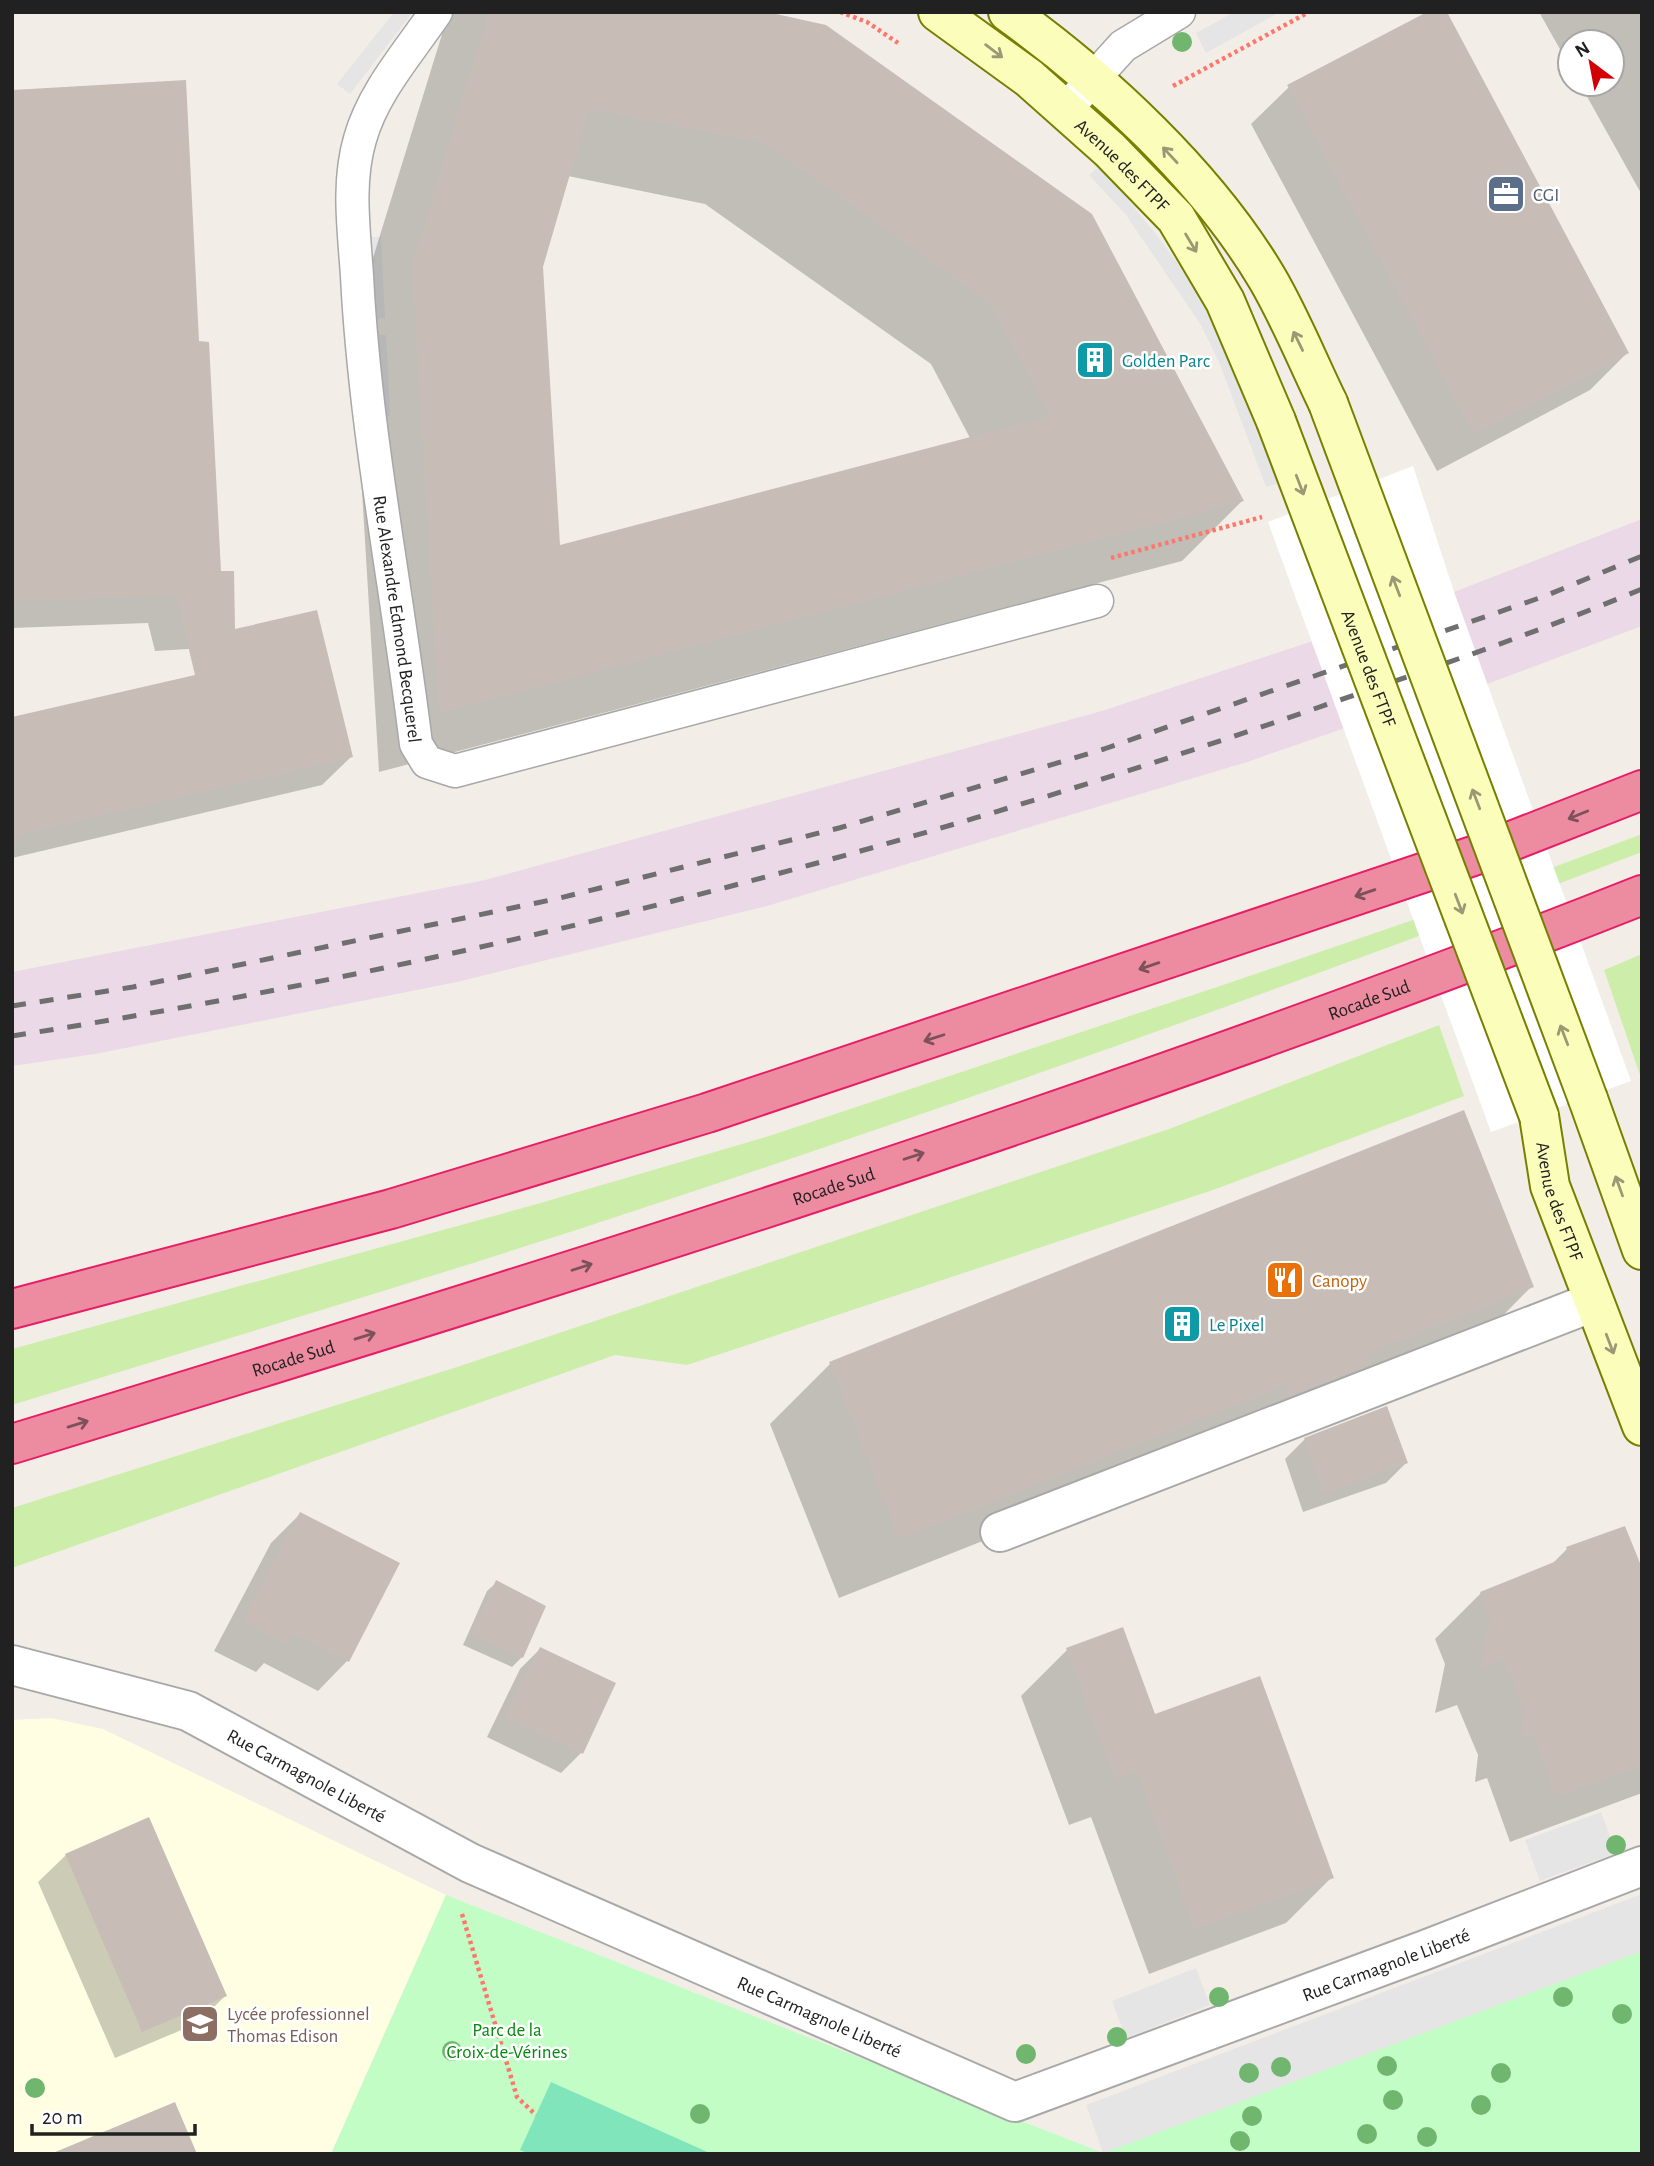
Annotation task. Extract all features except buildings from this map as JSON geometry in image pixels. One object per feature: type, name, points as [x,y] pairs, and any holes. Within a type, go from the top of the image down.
[{"type":"highway","points":[[12,1309],[391,1209],[707,1113],[1476,855],[1642,790]]},
{"type":"highway","name":"Rocade Sud","points":[[12,1444],[449,1311],[1111,1091],[1512,946],[1642,895]]},
{"type":"street","name":"Avenue des FTPF","points":[[938,12],[1029,78],[1110,150],[1176,218],[1225,301],[1276,421],[1539,1116],[1550,1186],[1642,1426]]},
{"type":"street","name":"Avenue des FTPF","points":[[1008,12],[1051,43],[1139,121],[1214,205],[1267,278],[1328,403],[1642,1250]]},
{"type":"street","points":[[1000,1532],[1593,1302]]},
{"type":"street","name":"Rue Carmagnole Liberté","points":[[12,1665],[188,1711],[470,1863],[1015,2102],[1425,1950],[1642,1866]]},
{"type":"lane","name":"Rue Alexandre Edmond Becquerel","points":[[436,12],[371,108],[359,139],[352,177],[360,328],[379,491],[416,744],[427,762],[455,771],[1097,601]]},
{"type":"lane","points":[[1065,110],[1123,46],[1179,12]]},
{"type":"path","points":[[840,12],[867,22],[900,44]]},
{"type":"path","points":[[1163,91],[1309,12]]},
{"type":"path","points":[[1158,545],[1265,516],[1260,505]]},
{"type":"path","points":[[470,1863],[458,1899],[517,2097],[536,2115]]},
{"type":"shaded area","points":[[394,12],[413,12],[350,94],[337,84]]},
{"type":"shaded area","points":[[1234,12],[1280,12],[1206,53],[1196,33]]},
{"type":"shaded area","points":[[1100,166],[1160,239],[1209,307],[1282,482],[1266,487],[1219,362],[1201,325],[1126,215],[1089,175]]},
{"type":"shaded area","points":[[365,237],[381,237],[385,318],[369,319]]},
{"type":"shaded area","points":[[370,335],[386,335],[390,416],[374,416]]},
{"type":"shaded area","points":[[1642,519],[1642,626],[1487,684],[1454,592]]},
{"type":"shaded area","points":[[1313,641],[1345,728],[1247,762],[767,906],[457,982],[95,1054],[12,1066],[12,972],[485,880],[1102,711]]},
{"type":"shaded area","name":"Lycée professionnel Thomas Edison","points":[[51,1718],[103,1729],[446,1895],[331,2154],[12,2154],[12,1720]]},
{"type":"shaded area","points":[[1601,1812],[1616,1853],[1540,1881],[1525,1840]]},
{"type":"shaded area","points":[[1642,1894],[1642,1951],[1103,2153],[1086,2105]]},
{"type":"shaded area","points":[[1196,1968],[1210,2005],[1126,2038],[1112,2001]]},
{"type":"green space","points":[[1642,834],[1642,852],[1268,992],[1018,1081],[562,1235],[12,1405],[12,1349],[537,1204],[769,1136],[1407,922]]},
{"type":"green space","points":[[1642,954],[1642,1081],[1604,970]]},
{"type":"green space","points":[[1439,1025],[1464,1096],[1213,1190],[687,1365],[615,1355],[12,1568],[12,1508],[460,1366],[1169,1129]]},
{"type":"green space","name":"Parc de la Croix-de-Vérines","points":[[446,1895],[1103,2153],[1642,1951],[1642,2154],[331,2154]]},
{"type":"green space","points":[[551,2082],[712,2154],[529,2154],[520,2150]]},
{"type":"pier","points":[[1413,466],[1454,592],[1631,1081],[1491,1132],[1268,522]]},
{"type":"railway","points":[[12,1006],[133,987],[560,898],[839,828],[1104,749],[1545,596],[1642,556]]},
{"type":"railway","points":[[12,1036],[174,1009],[495,944],[813,864],[1127,771],[1282,720],[1508,641],[1642,589]]},
{"type":"place","name":"CGI","points":[[1506,194]]},
{"type":"place","name":"Golden Parc","points":[[1095,360]]},
{"type":"place","name":"Canopy","points":[[1285,1280]]},
{"type":"place","name":"Le Pixel","points":[[1182,1324]]},
{"type":"place","name":"Lycée professionnel Thomas Edison","points":[[200,2024]]}]
